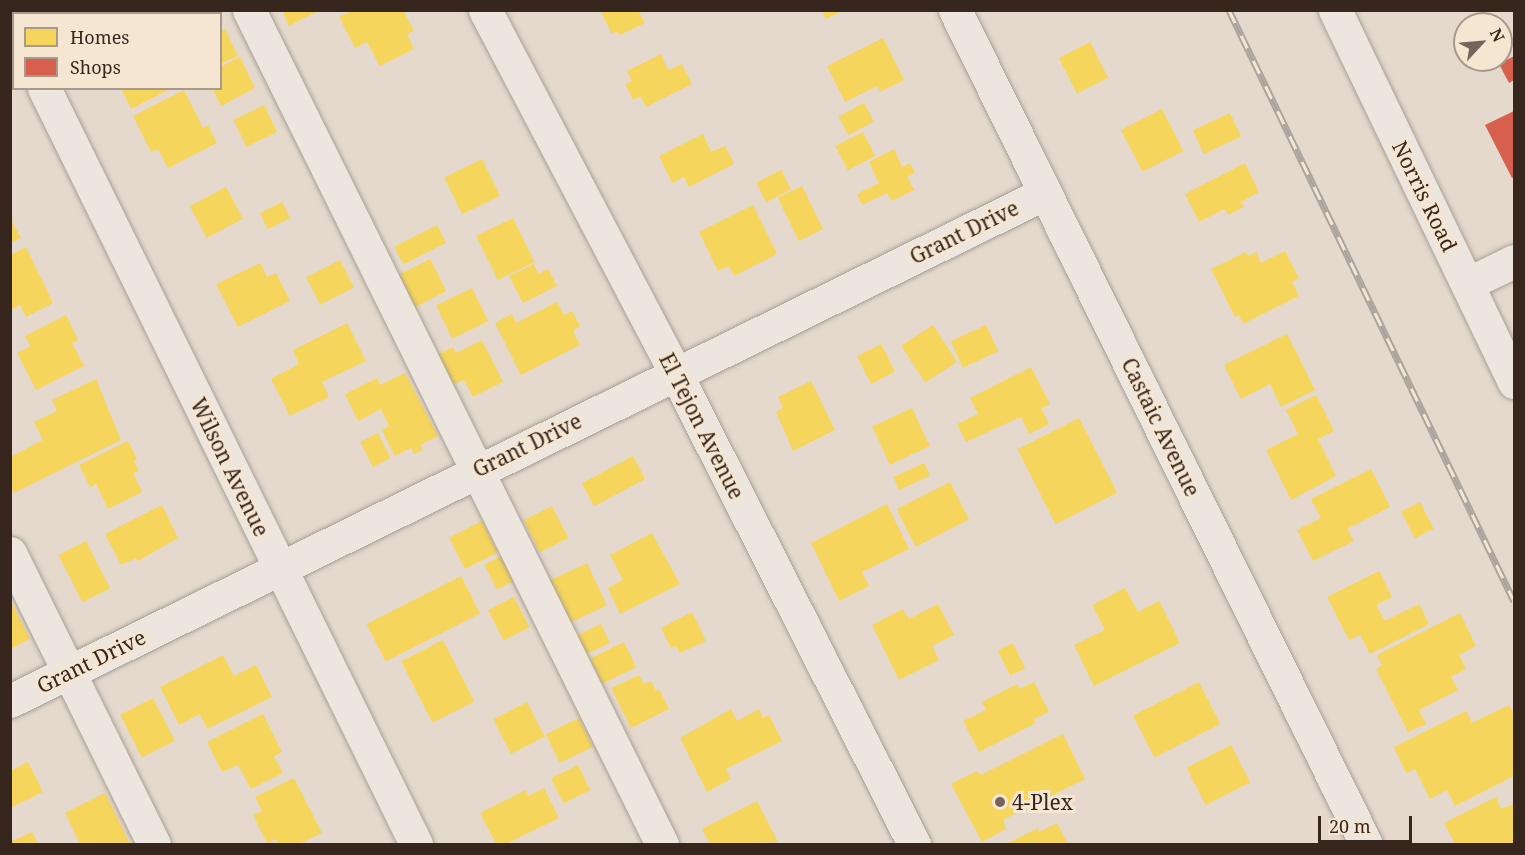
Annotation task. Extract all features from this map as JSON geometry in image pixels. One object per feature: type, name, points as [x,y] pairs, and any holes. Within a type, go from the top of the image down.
[{"type":"street","points":[[249,10],[662,844]]},
{"type":"street","name":"El Tejon Avenue","points":[[485,10],[675,372],[914,844]]},
{"type":"street","name":"Castaic Avenue","points":[[956,10],[1366,844]]},
{"type":"street","name":"Norris Road","points":[[1335,10],[1515,382]]},
{"type":"street","name":"Wilson Avenue","points":[[45,90],[416,844]]},
{"type":"street","name":"Grant Drive","points":[[10,701],[675,372],[1046,193]]},
{"type":"street","points":[[1467,284],[1515,261]]},
{"type":"street","points":[[10,553],[154,844]]},
{"type":"building: Homes","points":[[282,10],[320,10],[289,26]]},
{"type":"building: Homes","points":[[353,10],[403,10],[414,31],[407,34],[414,49],[380,66],[367,42],[355,48],[339,17]]},
{"type":"building: Homes","points":[[600,10],[638,10],[645,23],[620,35],[617,31],[612,34]]},
{"type":"building: Homes","points":[[822,10],[844,10],[826,19]]},
{"type":"building: Homes","points":[[225,29],[238,56],[222,63],[222,30]]},
{"type":"building: Homes","points":[[883,38],[904,80],[880,92],[877,86],[845,102],[827,66]]},
{"type":"building: Homes","points":[[1090,42],[1108,78],[1077,94],[1059,58]]},
{"type":"building: Homes","points":[[661,54],[668,70],[682,64],[692,84],[646,107],[640,96],[633,100],[625,84],[632,81],[627,71]]},
{"type":"building: Homes","points":[[240,57],[255,88],[221,106],[213,90],[222,90],[222,66]]},
{"type":"building: Homes","points":[[122,90],[168,90],[131,109]]},
{"type":"building: Homes","points":[[184,90],[203,128],[208,125],[217,143],[168,168],[158,149],[151,152],[133,116]]},
{"type":"building: Homes","points":[[864,103],[874,122],[848,135],[838,117]]},
{"type":"building: Homes","points":[[264,105],[277,132],[247,147],[233,120]]},
{"type":"building: Homes","points":[[1162,109],[1183,151],[1142,172],[1121,130]]},
{"type":"building: Homes","points":[[1230,113],[1241,137],[1204,154],[1193,130]]},
{"type":"building: Homes","points":[[863,132],[875,156],[848,170],[835,146]]},
{"type":"building: Homes","points":[[703,134],[711,152],[725,146],[734,164],[689,187],[684,177],[672,183],[659,156]]},
{"type":"building: Homes","points":[[894,149],[902,167],[910,163],[915,173],[907,177],[914,190],[892,201],[887,193],[862,205],[857,194],[879,183],[869,162]]},
{"type":"building: Homes","points":[[482,159],[500,196],[462,214],[444,177]]},
{"type":"building: Homes","points":[[1245,163],[1259,192],[1241,202],[1244,207],[1228,215],[1225,209],[1199,222],[1185,194]]},
{"type":"building: Homes","points":[[781,170],[791,190],[766,202],[756,183]]},
{"type":"building: Homes","points":[[802,186],[823,229],[799,241],[778,198]]},
{"type":"building: Homes","points":[[226,187],[243,219],[207,238],[190,206]]},
{"type":"building: Homes","points":[[282,202],[290,218],[268,229],[260,213]]},
{"type":"building: Homes","points":[[753,205],[777,254],[734,276],[729,266],[718,271],[699,232]]},
{"type":"building: Homes","points":[[10,218],[21,238],[10,243]]},
{"type":"building: Homes","points":[[513,218],[534,262],[498,280],[476,236]]},
{"type":"building: Homes","points":[[437,225],[446,243],[403,265],[394,247]]},
{"type":"building: Homes","points":[[26,247],[53,303],[26,317],[20,305],[12,309],[10,306],[10,255]]},
{"type":"building: Homes","points":[[1285,251],[1299,278],[1292,282],[1299,296],[1243,324],[1239,315],[1235,317],[1211,269],[1246,252],[1248,256],[1256,252],[1261,263]]},
{"type":"building: Homes","points":[[430,259],[446,291],[414,307],[398,275]]},
{"type":"building: Homes","points":[[340,260],[354,288],[320,305],[306,277]]},
{"type":"building: Homes","points":[[260,263],[267,277],[276,273],[290,301],[238,327],[216,284]]},
{"type":"building: Homes","points":[[534,264],[538,274],[548,269],[557,286],[523,303],[509,276]]},
{"type":"building: Homes","points":[[472,288],[488,321],[452,339],[436,306]]},
{"type":"building: Homes","points":[[557,302],[564,315],[572,311],[580,326],[573,331],[580,345],[521,375],[495,323],[512,314],[516,323]]},
{"type":"building: Homes","points":[[66,315],[78,340],[72,343],[84,366],[36,390],[17,353],[31,346],[25,336]]},
{"type":"building: Homes","points":[[347,323],[366,361],[322,382],[329,397],[290,416],[271,379],[299,364],[293,350]]},
{"type":"building: Homes","points":[[933,325],[957,362],[925,383],[901,346]]},
{"type":"building: Homes","points":[[986,325],[998,351],[963,368],[951,341]]},
{"type":"building: Homes","points":[[1287,334],[1315,390],[1281,407],[1270,384],[1241,399],[1224,365]]},
{"type":"building: Homes","points":[[482,340],[503,382],[473,397],[464,380],[450,386],[435,356],[453,347],[456,353]]},
{"type":"building: Homes","points":[[881,344],[895,372],[871,384],[857,356]]},
{"type":"building: Homes","points":[[1031,367],[1050,404],[1041,408],[1049,424],[1029,434],[1021,417],[966,442],[957,424],[978,414],[970,398]]},
{"type":"building: Homes","points":[[405,373],[438,436],[420,445],[423,450],[414,454],[411,448],[395,456],[382,430],[389,426],[381,409],[358,421],[345,394],[377,378],[380,385]]},
{"type":"building: Homes","points":[[96,379],[121,440],[14,493],[10,485],[10,457],[43,440],[34,422],[57,411],[52,400]]},
{"type":"building: Homes","points":[[811,381],[835,430],[793,451],[776,412],[783,408],[778,397]]},
{"type":"building: Homes","points":[[1316,395],[1334,431],[1318,439],[1336,476],[1291,500],[1266,450],[1298,434],[1286,410]]},
{"type":"building: Homes","points":[[912,408],[930,446],[890,465],[872,427]]},
{"type":"building: Homes","points":[[1079,418],[1117,493],[1056,524],[1018,449]]},
{"type":"building: Homes","points":[[378,433],[391,458],[373,467],[360,442]]},
{"type":"building: Homes","points":[[128,441],[137,459],[134,461],[139,471],[133,473],[142,492],[108,509],[96,484],[90,487],[79,465]]},
{"type":"building: Homes","points":[[633,456],[645,479],[594,506],[582,483]]},
{"type":"building: Homes","points":[[924,463],[930,476],[899,490],[893,477]]},
{"type":"building: Homes","points":[[1371,469],[1390,507],[1347,529],[1354,541],[1313,561],[1297,530],[1321,518],[1311,499]]},
{"type":"building: Homes","points":[[950,482],[969,519],[916,547],[897,509]]},
{"type":"building: Homes","points":[[1420,502],[1434,529],[1415,538],[1401,512]]},
{"type":"building: Homes","points":[[887,504],[909,549],[862,572],[869,586],[839,601],[811,543]]},
{"type":"building: Homes","points":[[162,505],[178,538],[138,561],[136,558],[121,565],[105,534]]},
{"type":"building: Homes","points":[[552,506],[568,538],[540,553],[523,521]]},
{"type":"building: Homes","points":[[482,521],[498,552],[465,569],[449,538]]},
{"type":"building: Homes","points":[[652,533],[680,584],[620,614],[608,588],[623,580],[610,555]]},
{"type":"building: Homes","points":[[86,541],[110,588],[82,602],[58,555]]},
{"type":"building: Homes","points":[[503,555],[516,580],[497,589],[484,565]]},
{"type":"building: Homes","points":[[587,563],[607,606],[565,625],[545,582]]},
{"type":"building: Homes","points":[[1379,571],[1392,597],[1376,605],[1385,621],[1419,604],[1429,624],[1370,654],[1360,635],[1349,640],[1327,597]]},
{"type":"building: Homes","points":[[461,576],[480,613],[386,662],[367,624]]},
{"type":"building: Homes","points":[[1125,588],[1138,612],[1159,601],[1180,643],[1094,686],[1074,645],[1105,630],[1092,605]]},
{"type":"building: Homes","points":[[514,597],[529,627],[504,640],[488,610]]},
{"type":"building: Homes","points":[[10,600],[30,639],[10,649]]},
{"type":"building: Homes","points":[[938,604],[954,635],[932,646],[939,660],[899,680],[872,625],[903,609],[909,619]]},
{"type":"building: Homes","points":[[692,612],[706,641],[680,653],[676,646],[671,648],[661,628]]},
{"type":"building: Homes","points":[[1460,613],[1476,646],[1459,655],[1466,669],[1451,677],[1458,690],[1419,710],[1426,724],[1408,732],[1376,669],[1382,665],[1377,655]]},
{"type":"building: Homes","points":[[601,624],[610,643],[584,655],[575,636]]},
{"type":"building: Homes","points":[[443,640],[474,701],[432,723],[401,661]]},
{"type":"building: Homes","points":[[624,642],[636,667],[602,684],[590,659]]},
{"type":"building: Homes","points":[[1013,643],[1025,668],[1010,676],[998,650]]},
{"type":"building: Homes","points":[[223,655],[234,676],[256,665],[272,697],[207,729],[200,714],[179,725],[160,687]]},
{"type":"building: Homes","points":[[639,675],[644,684],[651,681],[656,691],[659,689],[669,709],[631,728],[611,688]]},
{"type":"building: Homes","points":[[1034,682],[1049,712],[1034,719],[1036,723],[979,752],[963,721],[986,710],[982,702],[1017,684],[1019,689]]},
{"type":"building: Homes","points":[[1199,682],[1220,724],[1154,757],[1133,716]]},
{"type":"building: Homes","points":[[153,698],[175,741],[142,758],[120,715]]},
{"type":"building: Homes","points":[[527,702],[545,737],[511,754],[493,719]]},
{"type":"building: Homes","points":[[1509,705],[1514,715],[1514,776],[1455,806],[1447,790],[1430,799],[1415,769],[1406,773],[1394,747],[1466,711],[1472,723]]},
{"type":"building: Homes","points":[[731,709],[737,721],[759,709],[763,718],[769,715],[782,741],[726,769],[731,779],[707,792],[680,738]]},
{"type":"building: Homes","points":[[263,714],[282,752],[274,756],[283,773],[251,789],[238,765],[222,772],[207,742]]},
{"type":"building: Homes","points":[[579,718],[593,747],[560,763],[546,734]]},
{"type":"building: Homes","name":"4-Plex","points":[[1063,734],[1085,779],[1003,820],[1006,829],[982,842],[951,784],[977,771],[981,775]]},
{"type":"building: Homes","points":[[1231,745],[1250,782],[1206,805],[1186,768]]},
{"type":"building: Homes","points":[[28,762],[43,792],[10,808],[10,771]]},
{"type":"building: Homes","points":[[578,765],[590,790],[563,803],[551,778]]},
{"type":"building: Homes","points":[[294,778],[322,833],[299,844],[278,844],[276,839],[267,843],[253,815],[262,811],[255,797]]},
{"type":"building: Homes","points":[[544,788],[559,818],[506,844],[496,844],[480,813],[526,790],[528,796]]},
{"type":"building: Homes","points":[[105,793],[130,844],[80,844],[65,813]]},
{"type":"building: Homes","points":[[1496,797],[1501,809],[1514,804],[1514,844],[1455,844],[1444,823]]},
{"type":"building: Homes","points":[[757,801],[778,842],[710,844],[702,829]]},
{"type":"building: Homes","points":[[1057,823],[1068,844],[1006,844],[1038,828],[1039,832]]},
{"type":"building: Homes","points":[[32,832],[38,844],[10,844],[10,842]]},
{"type":"building: Shops","points":[[1513,57],[1514,80],[1509,83],[1503,72],[1513,72]]},
{"type":"building: Shops","points":[[1514,111],[1514,177],[1512,178],[1485,125]]},
{"type":"railway","points":[[1229,10],[1514,601]]},
{"type":"place","name":"4-Plex","points":[[1000,802]]}]
